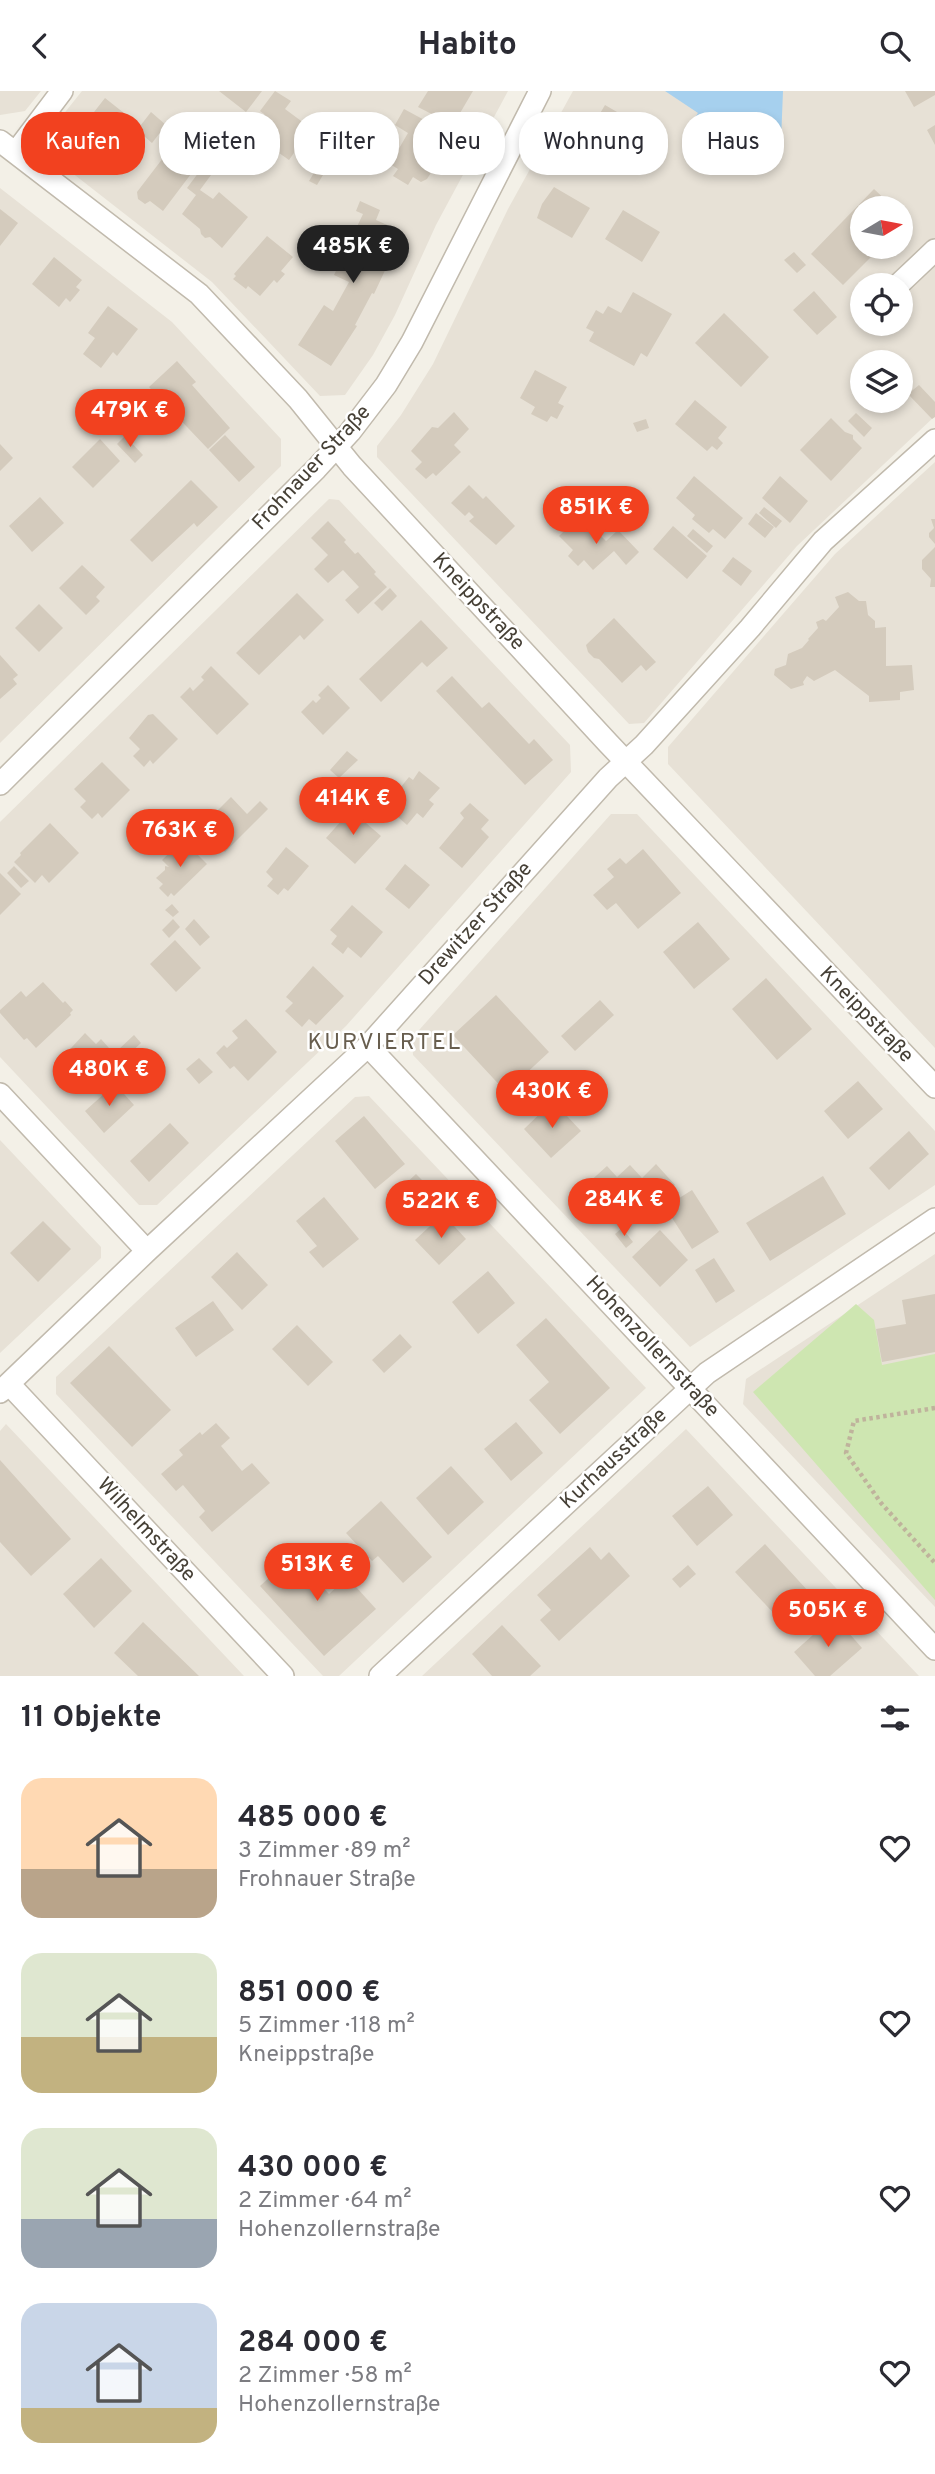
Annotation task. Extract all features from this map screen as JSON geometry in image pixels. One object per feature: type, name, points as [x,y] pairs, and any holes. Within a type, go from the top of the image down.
[{"type":"street","points":[[8,146],[62,91]]},
{"type":"street","name":"Frohnauer Straße","points":[[0,784],[337,447],[386,385],[412,342],[540,91]]},
{"type":"street","name":"Kneippstraße","points":[[8,146],[199,294],[298,399],[337,447],[626,761],[935,1087]]},
{"type":"street","points":[[911,273],[935,250]]},
{"type":"street","name":"Drewitzer Straße","points":[[5,1388],[147,1251],[368,1046],[608,778],[644,745],[823,541],[935,440]]},
{"type":"street","name":"Hohenzollernstraße","points":[[368,1046],[935,1650]]},
{"type":"street","points":[[0,1094],[147,1251]]},
{"type":"street","name":"Kurhausstraße","points":[[380,1676],[707,1373],[935,1219]]},
{"type":"street","name":"Wilhelmstraße","points":[[5,1388],[283,1676]]},
{"type":"path","points":[[935,1408],[853,1421],[846,1453],[881,1503],[935,1563]]},
{"type":"shaded area","points":[[0,91],[41,91],[25,111],[0,115]]},
{"type":"shaded area","points":[[82,91],[508,91],[497,112],[413,112],[413,175],[463,175],[436,225],[395,315],[373,355],[345,395],[320,396],[212,282],[75,175],[145,175],[145,112],[65,112]]},
{"type":"shaded area","points":[[573,91],[935,91],[935,416],[797,546],[644,723],[629,724],[377,457],[377,446],[401,415],[433,364],[527,175],[668,175],[668,112],[561,112]]},
{"type":"shaded area","points":[[0,188],[172,322],[281,439],[281,466],[0,743]]},
{"type":"shaded area","points":[[935,462],[935,1048],[668,764],[668,747],[835,554]]},
{"type":"shaded area","points":[[329,499],[339,500],[570,745],[571,772],[346,1026],[157,1205],[139,1205],[0,1057],[0,822]]},
{"type":"shaded area","points":[[611,814],[637,814],[935,1131],[935,1185],[690,1347],[413,1055],[412,1038]]},
{"type":"shaded area","points":[[369,1096],[646,1388],[339,1676],[323,1676],[56,1394],[56,1377],[355,1097]]},
{"type":"shaded area","points":[[0,1140],[101,1247],[101,1258],[0,1353]]},
{"type":"shaded area","points":[[935,1254],[935,1607],[743,1404],[746,1379]]},
{"type":"shaded area","points":[[6,1424],[244,1676],[0,1676],[0,1431]]},
{"type":"shaded area","points":[[686,1429],[919,1676],[422,1676]]},
{"type":"green space","points":[[856,1304],[874,1320],[882,1365],[935,1354],[935,1600],[753,1392]]},
{"type":"water","points":[[665,91],[783,91],[782,112],[696,112]]},
{"type":"building","points":[[219,91],[262,91],[246,112]]},
{"type":"building","points":[[275,91],[291,101],[285,109],[294,116],[294,153],[289,160],[280,154],[280,112],[260,111]]},
{"type":"building","points":[[428,91],[473,91],[461,112],[428,112],[418,107]]},
{"type":"building","points":[[905,91],[935,91],[935,95],[914,107]]},
{"type":"building","points":[[105,98],[123,112],[94,112]]},
{"type":"building","points":[[605,105],[617,112],[601,112]]},
{"type":"building","points":[[404,109],[413,114],[413,175],[430,175],[421,182],[413,177],[408,185],[393,176],[399,175],[399,148],[408,133],[399,127],[399,118]]},
{"type":"building","points":[[151,112],[159,119],[159,134],[152,143],[145,137],[145,120]]},
{"type":"building","points":[[935,125],[935,145],[927,130]]},
{"type":"building","points":[[159,163],[159,175],[190,175],[163,211],[150,201],[145,204],[138,199],[137,192]]},
{"type":"building","points":[[197,175],[211,175],[200,190],[213,199],[219,192],[248,217],[222,248],[210,237],[205,238],[200,229],[182,214],[196,195],[187,188]]},
{"type":"building","points":[[313,175],[323,175],[317,185],[309,181]]},
{"type":"building","points":[[554,187],[590,208],[572,238],[537,218],[542,204]]},
{"type":"building","points":[[874,189],[881,196],[867,196]]},
{"type":"building","points":[[360,201],[380,210],[376,220],[403,232],[374,294],[372,293],[355,325],[357,326],[331,366],[298,345],[324,305],[333,311],[349,282],[334,275],[363,214],[356,211]]},
{"type":"building","points":[[0,209],[18,223],[0,246]]},
{"type":"building","points":[[623,210],[660,232],[642,262],[605,239]]},
{"type":"building","points":[[850,214],[850,259],[869,259],[855,273],[850,273],[850,278],[843,285],[811,254]]},
{"type":"building","points":[[267,236],[293,257],[281,271],[285,274],[277,283],[274,280],[260,296],[233,279],[236,276],[234,274]]},
{"type":"building","points":[[794,252],[806,265],[797,273],[784,260]]},
{"type":"building","points":[[54,257],[82,280],[76,287],[80,290],[70,302],[66,298],[59,307],[32,284]]},
{"type":"building","points":[[814,291],[837,317],[817,335],[793,310]]},
{"type":"building","points":[[633,292],[672,314],[647,357],[641,353],[634,366],[589,341],[594,332],[586,328],[596,310],[603,314],[608,306],[621,313]]},
{"type":"building","points":[[108,306],[138,329],[117,356],[113,352],[101,368],[83,354],[95,338],[88,333]]},
{"type":"building","points":[[724,313],[769,357],[741,387],[695,343]]},
{"type":"building","points":[[177,361],[196,382],[192,385],[230,428],[208,449],[149,387]]},
{"type":"building","points":[[535,370],[567,387],[558,403],[564,406],[557,419],[551,416],[547,422],[531,414],[535,407],[520,398]]},
{"type":"building","points":[[919,385],[935,402],[935,417],[932,419],[913,399],[913,390]]},
{"type":"building","points":[[695,400],[727,427],[718,438],[723,443],[717,450],[712,446],[707,451],[675,424]]},
{"type":"building","points":[[454,412],[469,429],[454,445],[461,452],[436,476],[433,473],[426,479],[415,469],[422,462],[411,451],[432,427],[438,428]]},
{"type":"building","points":[[856,413],[872,428],[864,437],[848,421]]},
{"type":"building","points":[[831,418],[845,432],[853,435],[853,439],[862,448],[831,481],[800,450]]},
{"type":"building","points":[[646,419],[649,428],[637,432],[633,423]]},
{"type":"building","points":[[225,435],[255,467],[239,482],[209,450]]},
{"type":"building","points":[[125,436],[143,455],[135,463],[117,444]]},
{"type":"building","points":[[100,439],[120,461],[93,488],[72,467]]},
{"type":"building","points":[[0,444],[13,458],[0,471]]},
{"type":"building","points":[[694,476],[743,518],[725,539],[713,529],[709,533],[692,519],[695,515],[676,498]]},
{"type":"building","points":[[780,476],[808,501],[790,523],[762,498]]},
{"type":"building","points":[[191,480],[218,507],[197,527],[194,523],[152,562],[130,540]]},
{"type":"building","points":[[469,485],[483,499],[486,496],[515,526],[496,545],[469,521],[474,517],[469,512],[465,516],[451,503]]},
{"type":"building","points":[[40,497],[64,523],[32,552],[9,526]]},
{"type":"building","points":[[764,507],[782,521],[776,528],[759,513]]},
{"type":"building","points":[[756,513],[774,527],[765,538],[748,524]]},
{"type":"building","points":[[584,519],[606,541],[618,530],[639,552],[626,565],[614,551],[593,570],[584,560],[578,566],[568,556],[573,550],[559,536],[568,527],[572,530]]},
{"type":"building","points":[[931,519],[935,519],[935,544],[929,537],[934,528]]},
{"type":"building","points":[[328,521],[387,587],[358,614],[345,600],[359,587],[343,570],[328,583],[314,569],[328,555],[311,538]]},
{"type":"building","points":[[673,526],[707,556],[687,579],[653,549]]},
{"type":"building","points":[[693,529],[713,546],[707,553],[687,536]]},
{"type":"building","points":[[935,547],[935,587],[930,587],[931,579],[922,569],[922,560]]},
{"type":"building","points":[[733,557],[752,571],[741,586],[722,571]]},
{"type":"building","points":[[82,565],[105,587],[96,597],[100,601],[86,615],[59,588]]},
{"type":"building","points":[[390,588],[397,596],[382,611],[374,603]]},
{"type":"building","points":[[848,592],[859,601],[866,601],[868,615],[875,621],[875,628],[886,627],[886,666],[912,665],[914,690],[900,692],[900,700],[869,702],[869,696],[835,670],[814,681],[807,676],[804,685],[791,689],[774,675],[775,669],[786,665],[788,654],[802,648],[809,640],[818,628],[816,622],[823,619],[826,621],[839,607],[835,597]]},
{"type":"building","points":[[297,593],[324,620],[304,640],[300,635],[259,675],[236,653]]},
{"type":"building","points":[[39,604],[63,628],[39,652],[15,628]]},
{"type":"building","points":[[614,618],[656,662],[646,671],[641,665],[622,683],[599,659],[588,652],[586,645]]},
{"type":"building","points":[[421,620],[448,648],[427,667],[422,662],[381,702],[359,679]]},
{"type":"building","points":[[0,655],[18,675],[13,679],[17,684],[0,699]]},
{"type":"building","points":[[211,666],[249,704],[217,735],[180,697],[190,687],[193,691],[204,680],[201,677]]},
{"type":"building","points":[[452,676],[482,708],[489,702],[529,744],[534,739],[553,760],[525,785],[436,691]]},
{"type":"building","points":[[328,685],[350,708],[323,735],[301,712],[313,700],[316,703],[321,698],[318,695]]},
{"type":"building","points":[[153,714],[178,739],[153,764],[150,760],[144,767],[133,756],[140,749],[129,738],[148,715]]},
{"type":"building","points":[[347,751],[358,760],[339,778],[330,770]]},
{"type":"building","points":[[102,762],[130,790],[102,818],[98,813],[92,819],[80,807],[86,801],[74,789]]},
{"type":"building","points":[[419,771],[440,788],[429,800],[434,804],[423,818],[417,813],[407,825],[389,809],[395,802],[391,799],[409,777],[413,780]]},
{"type":"building","points":[[231,797],[247,814],[260,801],[268,809],[225,852],[201,827]]},
{"type":"building","points":[[470,803],[489,820],[481,829],[489,837],[462,868],[439,848],[464,818],[460,813]]},
{"type":"building","points":[[351,810],[381,836],[355,864],[326,838]]},
{"type":"building","points":[[50,823],[79,853],[49,883],[42,875],[35,883],[14,862]]},
{"type":"building","points":[[183,840],[207,864],[174,896],[171,893],[168,897],[159,888],[163,884],[156,878],[165,870],[165,866],[169,867],[162,860]]},
{"type":"building","points":[[286,847],[309,866],[288,891],[284,888],[278,895],[267,886],[273,879],[266,872]]},
{"type":"building","points":[[643,849],[681,893],[638,929],[616,903],[607,910],[593,895],[614,877],[607,869],[620,858],[626,864]]},
{"type":"building","points":[[405,864],[430,885],[409,909],[385,889]]},
{"type":"building","points":[[14,866],[29,881],[21,888],[7,873]]},
{"type":"building","points":[[0,873],[21,894],[0,915]]},
{"type":"building","points":[[172,904],[179,912],[173,917],[165,910]]},
{"type":"building","points":[[352,905],[383,932],[361,958],[348,947],[343,954],[331,944],[337,936],[330,930]]},
{"type":"building","points":[[173,919],[180,927],[169,938],[162,930]]},
{"type":"building","points":[[194,919],[210,937],[200,946],[185,929]]},
{"type":"building","points":[[698,922],[730,959],[694,989],[663,952]]},
{"type":"building","points":[[175,940],[201,968],[176,992],[150,964]]},
{"type":"building","points":[[313,966],[344,996],[316,1025],[309,1019],[302,1027],[285,1011],[293,1003],[286,997]]},
{"type":"building","points":[[766,978],[812,1029],[777,1060],[732,1009]]},
{"type":"building","points":[[43,982],[73,1010],[36,1048],[27,1038],[24,1040],[0,1010],[21,991],[26,997]]},
{"type":"building","points":[[496,995],[549,1052],[506,1092],[453,1035]]},
{"type":"building","points":[[600,1000],[614,1015],[575,1051],[561,1036]]},
{"type":"building","points":[[246,1019],[277,1052],[248,1081],[234,1066],[230,1069],[216,1053],[224,1045],[227,1048],[238,1038],[232,1031]]},
{"type":"building","points":[[85,1033],[96,1044],[101,1039],[109,1048],[73,1087],[65,1078],[66,1073],[60,1070],[58,1062]]},
{"type":"building","points":[[134,1035],[141,1043],[125,1058],[118,1050]]},
{"type":"building","points":[[199,1058],[213,1072],[199,1084],[186,1069]]},
{"type":"building","points":[[858,1081],[883,1109],[848,1139],[824,1111]]},
{"type":"building","points":[[115,1084],[134,1105],[104,1133],[85,1111]]},
{"type":"building","points":[[553,1101],[581,1131],[551,1158],[524,1129]]},
{"type":"building","points":[[364,1116],[405,1164],[375,1189],[335,1141]]},
{"type":"building","points":[[170,1123],[189,1143],[149,1182],[130,1161]]},
{"type":"building","points":[[909,1131],[929,1154],[889,1190],[869,1168]]},
{"type":"building","points":[[656,1164],[675,1185],[644,1213],[633,1200],[618,1214],[606,1201],[593,1213],[576,1194],[607,1166],[617,1177],[630,1165],[642,1178]]},
{"type":"building","points":[[416,1174],[435,1193],[410,1217],[391,1197]]},
{"type":"building","points":[[823,1176],[846,1214],[770,1261],[746,1223]]},
{"type":"building","points":[[692,1190],[719,1232],[692,1249],[665,1207]]},
{"type":"building","points":[[324,1197],[359,1239],[323,1268],[309,1252],[317,1246],[296,1221]]},
{"type":"building","points":[[443,1214],[466,1239],[439,1265],[415,1240]]},
{"type":"building","points":[[43,1221],[71,1249],[38,1282],[10,1253]]},
{"type":"building","points":[[622,1228],[633,1242],[626,1248],[615,1234]]},
{"type":"building","points":[[660,1230],[688,1260],[660,1287],[632,1257]]},
{"type":"building","points":[[237,1252],[268,1285],[242,1310],[211,1277]]},
{"type":"building","points":[[714,1258],[735,1291],[716,1303],[695,1270]]},
{"type":"building","points":[[488,1271],[515,1303],[478,1334],[452,1302]]},
{"type":"building","points":[[935,1294],[935,1352],[882,1362],[876,1329],[906,1324],[902,1300]]},
{"type":"building","points":[[213,1301],[234,1330],[196,1357],[175,1328]]},
{"type":"building","points":[[546,1318],[610,1388],[560,1434],[529,1400],[549,1382],[516,1345]]},
{"type":"building","points":[[297,1325],[333,1362],[308,1386],[272,1349]]},
{"type":"building","points":[[400,1334],[412,1347],[384,1373],[372,1360]]},
{"type":"building","points":[[109,1346],[171,1410],[132,1447],[70,1383]]},
{"type":"building","points":[[516,1422],[543,1453],[511,1481],[484,1449]]},
{"type":"building","points":[[216,1423],[230,1438],[221,1446],[242,1471],[252,1463],[270,1483],[212,1532],[199,1517],[205,1511],[183,1485],[176,1491],[161,1474],[183,1455],[179,1450],[200,1432],[202,1435]]},
{"type":"building","points":[[0,1460],[71,1539],[31,1576],[0,1542]]},
{"type":"building","points":[[451,1466],[484,1502],[448,1535],[416,1498]]},
{"type":"building","points":[[708,1486],[733,1515],[697,1546],[672,1516]]},
{"type":"building","points":[[381,1501],[432,1557],[403,1583],[378,1556],[372,1561],[346,1533]]},
{"type":"building","points":[[765,1544],[809,1592],[779,1619],[735,1572]]},
{"type":"building","points":[[304,1546],[316,1559],[306,1569],[329,1594],[347,1577],[376,1609],[324,1656],[260,1586]]},
{"type":"building","points":[[590,1547],[601,1560],[609,1552],[630,1576],[559,1641],[540,1620],[551,1610],[537,1595]]},
{"type":"building","points":[[101,1558],[132,1591],[94,1628],[63,1594]]},
{"type":"building","points":[[688,1565],[696,1574],[680,1588],[672,1579]]},
{"type":"building","points":[[834,1616],[862,1648],[830,1676],[815,1676],[794,1652]]},
{"type":"building","points":[[143,1622],[199,1676],[138,1676],[114,1653]]},
{"type":"building","points":[[502,1625],[541,1666],[530,1676],[492,1676],[472,1654]]},
{"type":"district","name":"KURVIERTEL","points":[[385,1043]]}]
